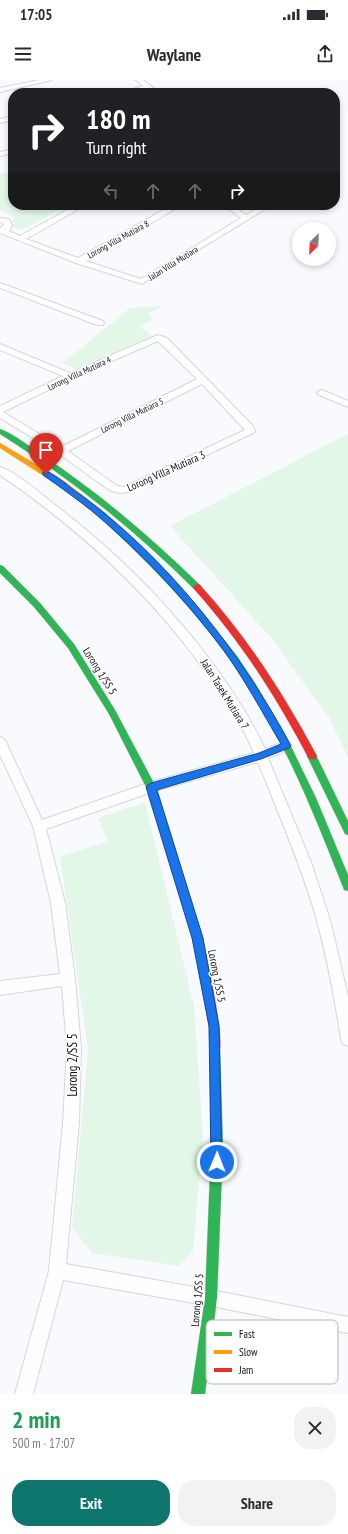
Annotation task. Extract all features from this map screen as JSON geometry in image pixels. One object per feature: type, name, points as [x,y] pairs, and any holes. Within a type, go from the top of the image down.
[{"type":"street","points":[[10,88],[49,80]]},
{"type":"street","points":[[139,80],[148,87]]},
{"type":"street","points":[[144,88],[148,87]]},
{"type":"street","points":[[20,239],[73,210]]},
{"type":"street","name":"Lorong Villa Mutiara 8","points":[[79,260],[169,210]]},
{"type":"street","points":[[234,210],[246,218]]},
{"type":"street","name":"Jalan Villa Mutiara","points":[[2,231],[20,239],[142,282],[260,210]]},
{"type":"street","points":[[1,219],[8,225],[2,231]]},
{"type":"street","points":[[0,285],[100,323]]},
{"type":"street","name":"Lorong Villa Mutiara 4","points":[[0,410],[70,376],[158,338],[164,340],[203,380]]},
{"type":"street","points":[[0,347],[49,366],[70,376]]},
{"type":"street","name":"Lorong Villa Mutiara 3","points":[[0,414],[61,451],[113,488],[125,490],[250,431],[250,428],[203,380]]},
{"type":"street","name":"Lorong Villa Mutiara 5","points":[[61,451],[203,380]]},
{"type":"street","points":[[322,393],[348,404]]},
{"type":"street","points":[[0,431],[53,464],[95,493],[142,533],[196,585],[252,654],[275,688],[301,736],[348,831]]},
{"type":"street","points":[[0,445],[58,481],[95,509],[146,555],[196,610],[226,646],[252,687],[286,746],[348,887]]},
{"type":"street","name":"Jalan Tasek Mutiara 7","points":[[0,470],[38,495],[79,528],[106,550],[141,584],[175,622],[209,667],[242,717],[261,756],[291,827],[320,908],[341,994],[348,1039]]},
{"type":"street","name":"Lorong 1/SS 5","points":[[0,568],[37,605],[70,646],[112,712],[151,787],[198,938],[214,1026],[217,1147],[211,1298],[208,1320]]},
{"type":"street","name":"Lorong 2/SS 5","points":[[0,742],[39,826],[58,903],[68,979],[74,1048],[71,1123],[57,1271],[24,1394]]},
{"type":"street","points":[[39,826],[151,787],[261,756],[286,746]]},
{"type":"street","points":[[0,988],[68,979]]},
{"type":"street","points":[[57,1271],[211,1298],[323,1320]]},
{"type":"street","points":[[338,1323],[348,1325]]},
{"type":"street","name":"Lorong 1/SS 5","points":[[198,1394],[206,1335]]},
{"type":"green space","points":[[8,172],[8,210],[60,210],[21,230],[12,226],[13,217],[0,209],[0,174]]},
{"type":"green space","points":[[162,306],[148,314],[154,320],[139,326],[152,336],[75,369],[63,363],[130,308]]},
{"type":"green space","points":[[348,434],[348,758],[330,719],[272,639],[170,526]]},
{"type":"green space","points":[[145,802],[194,1006],[203,1136],[193,1251],[179,1266],[92,1253],[72,1227],[88,1050],[60,856],[108,842],[98,818]]},
{"type":"traffic: fast","points":[[0,431],[54,466],[104,503],[151,543],[197,587]]},
{"type":"traffic: fast","points":[[101,514],[171,582],[214,632],[252,685],[269,713],[301,777],[348,887]]},
{"type":"traffic: fast","points":[[0,568],[37,605],[71,646],[112,712],[151,787],[198,938],[200,949]]},
{"type":"traffic: fast","points":[[312,756],[348,831]]},
{"type":"traffic: fast","points":[[208,1320],[211,1298],[217,1147],[215,1050]]},
{"type":"traffic: fast","points":[[198,1394],[206,1335]]},
{"type":"traffic: slow","points":[[0,445],[61,483],[101,514]]},
{"type":"traffic: jam","points":[[197,587],[215,607],[261,667],[312,756]]},
{"type":"traffic: jam","points":[[200,949],[214,1027],[215,1050]]},
{"type":"route","points":[[46,474],[58,481],[95,509],[146,555],[196,610],[226,646],[252,687],[286,746],[261,756],[151,787],[198,938],[214,1026],[217,1162]]}]
